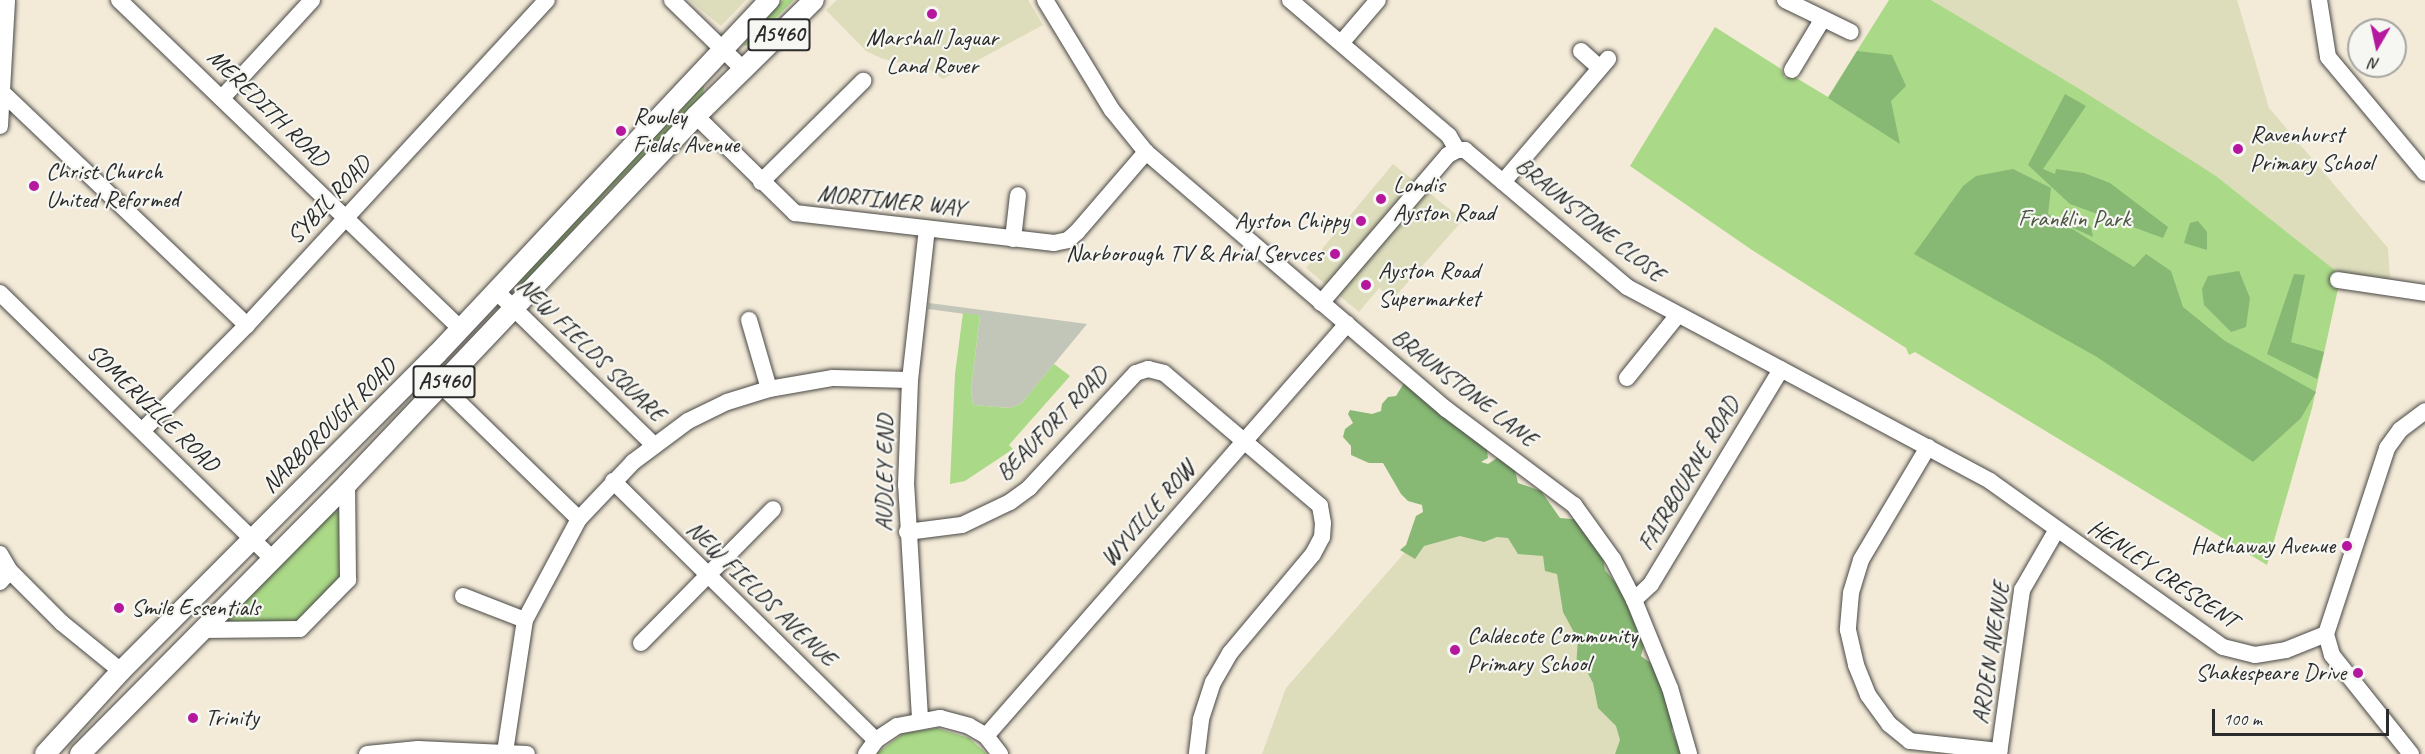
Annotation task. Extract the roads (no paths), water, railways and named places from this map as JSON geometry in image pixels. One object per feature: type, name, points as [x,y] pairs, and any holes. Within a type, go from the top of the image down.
[{"type":"main road","name":"NARBOROUGH ROAD","points":[[45,754],[122,671],[460,328],[770,0]]},
{"type":"main road","name":"A5460","points":[[80,754],[272,558],[348,484],[696,116],[814,0]]},
{"type":"street","points":[[0,126],[8,0]]},
{"type":"street","name":"MEREDITH ROAD","points":[[119,0],[347,216],[460,328]]},
{"type":"street","points":[[222,98],[312,0]]},
{"type":"street","name":"SYBIL ROAD","points":[[143,430],[247,325],[547,0]]},
{"type":"street","points":[[672,0],[744,70]]},
{"type":"street","name":"BRAUNSTONE LANE","points":[[1045,0],[1112,110],[1146,152],[1446,409],[1574,505],[1613,559],[1634,600],[1670,688],[1689,754]]},
{"type":"street","name":"BRAUNSTONE CLOSE","points":[[1290,0],[1342,42],[1449,136],[1457,150],[1465,150],[1627,286],[1677,316],[1990,481]]},
{"type":"street","points":[[1342,42],[1378,0]]},
{"type":"street","points":[[1785,0],[1822,20],[1851,32]]},
{"type":"street","points":[[2319,0],[2328,57],[2425,173]]},
{"type":"street","points":[[1792,70],[1822,20]]},
{"type":"street","points":[[1503,182],[1604,64],[1581,51]]},
{"type":"street","points":[[761,182],[863,81]]},
{"type":"street","points":[[3,93],[247,325]]},
{"type":"street","name":"MORTIMER WAY","points":[[696,116],[795,213],[1054,243],[1068,240],[1146,152]]},
{"type":"street","points":[[1321,303],[1448,155],[1457,150]]},
{"type":"street","points":[[1013,239],[1018,195]]},
{"type":"street","name":"AUDLEY END","points":[[920,718],[907,532],[910,380],[927,229]]},
{"type":"street","points":[[2337,280],[2425,294]]},
{"type":"street","name":"NEW FIELDS SQUARE","points":[[495,290],[653,444]]},
{"type":"street","name":"SOMERVILLE ROAD","points":[[0,293],[272,558]]},
{"type":"street","points":[[1627,378],[1677,316]]},
{"type":"street","points":[[749,320],[769,389]]},
{"type":"street","name":"WYVILLE ROW","points":[[986,736],[1347,324]]},
{"type":"street","name":"BEAUFORT ROAD","points":[[907,532],[962,525],[1010,502],[1029,488],[1121,385],[1136,373],[1148,369],[1164,373],[1320,506],[1322,537],[1313,554],[1230,653],[1213,682],[1197,754]]},
{"type":"street","name":"FAIRBOURNE ROAD","points":[[1634,600],[1651,584],[1781,369]]},
{"type":"street","points":[[505,752],[525,620],[579,519],[613,481],[653,444],[727,402],[769,389],[833,378],[910,380]]},
{"type":"street","points":[[441,385],[579,519]]},
{"type":"street","points":[[2410,754],[2332,655],[2326,634],[2387,448],[2400,430],[2425,411]]},
{"type":"street","points":[[1928,447],[1861,560],[1851,593],[1848,630],[1856,665],[1875,705],[1889,724],[1910,741],[1999,753]]},
{"type":"street","name":"NEW FIELDS AVENUE","points":[[613,481],[871,747]]},
{"type":"street","name":"HENLEY CRESCENT","points":[[1990,481],[2056,531],[2223,647],[2254,655],[2286,650],[2326,634]]},
{"type":"street","points":[[201,630],[300,628],[348,580],[348,484]]},
{"type":"street","points":[[641,643],[773,509]]},
{"type":"street","name":"ARDEN AVENUE","points":[[1999,753],[2022,590],[2056,531]]},
{"type":"street","points":[[0,554],[5,576],[122,671]]},
{"type":"street","points":[[463,597],[525,620]]},
{"type":"street","points":[[871,747],[897,726],[920,718],[940,718],[969,726],[986,736],[1000,754]]},
{"type":"street","points":[[366,754],[418,749],[527,754]]},
{"type":"place","name":"Marshall Jaguar Land Rover","points":[[932,14]]},
{"type":"place","name":"Rowley Fields Avenue","points":[[621,131]]},
{"type":"place","name":"Ravenhurst Primary School","points":[[2238,149]]},
{"type":"place","name":"Christ Church United Reformed","points":[[34,186]]},
{"type":"place","name":"Londis Ayston Road","points":[[1381,199]]},
{"type":"place","name":"Ayston Chippy","points":[[1361,221]]},
{"type":"place","name":"Narborough TV & Arial Servces","points":[[1335,254]]},
{"type":"place","name":"Ayston Road Supermarket","points":[[1366,285]]},
{"type":"place","name":"Hathaway Avenue","points":[[2347,546]]},
{"type":"place","name":"Smile Essentials","points":[[119,608]]},
{"type":"place","name":"Caldecote Community Primary School","points":[[1455,650]]},
{"type":"place","name":"Shakespeare Drive","points":[[2358,673]]},
{"type":"place","name":"Trinity","points":[[193,718]]},
{"type":"park label","name":"Franklin Park","points":[[2074,219]]}]
